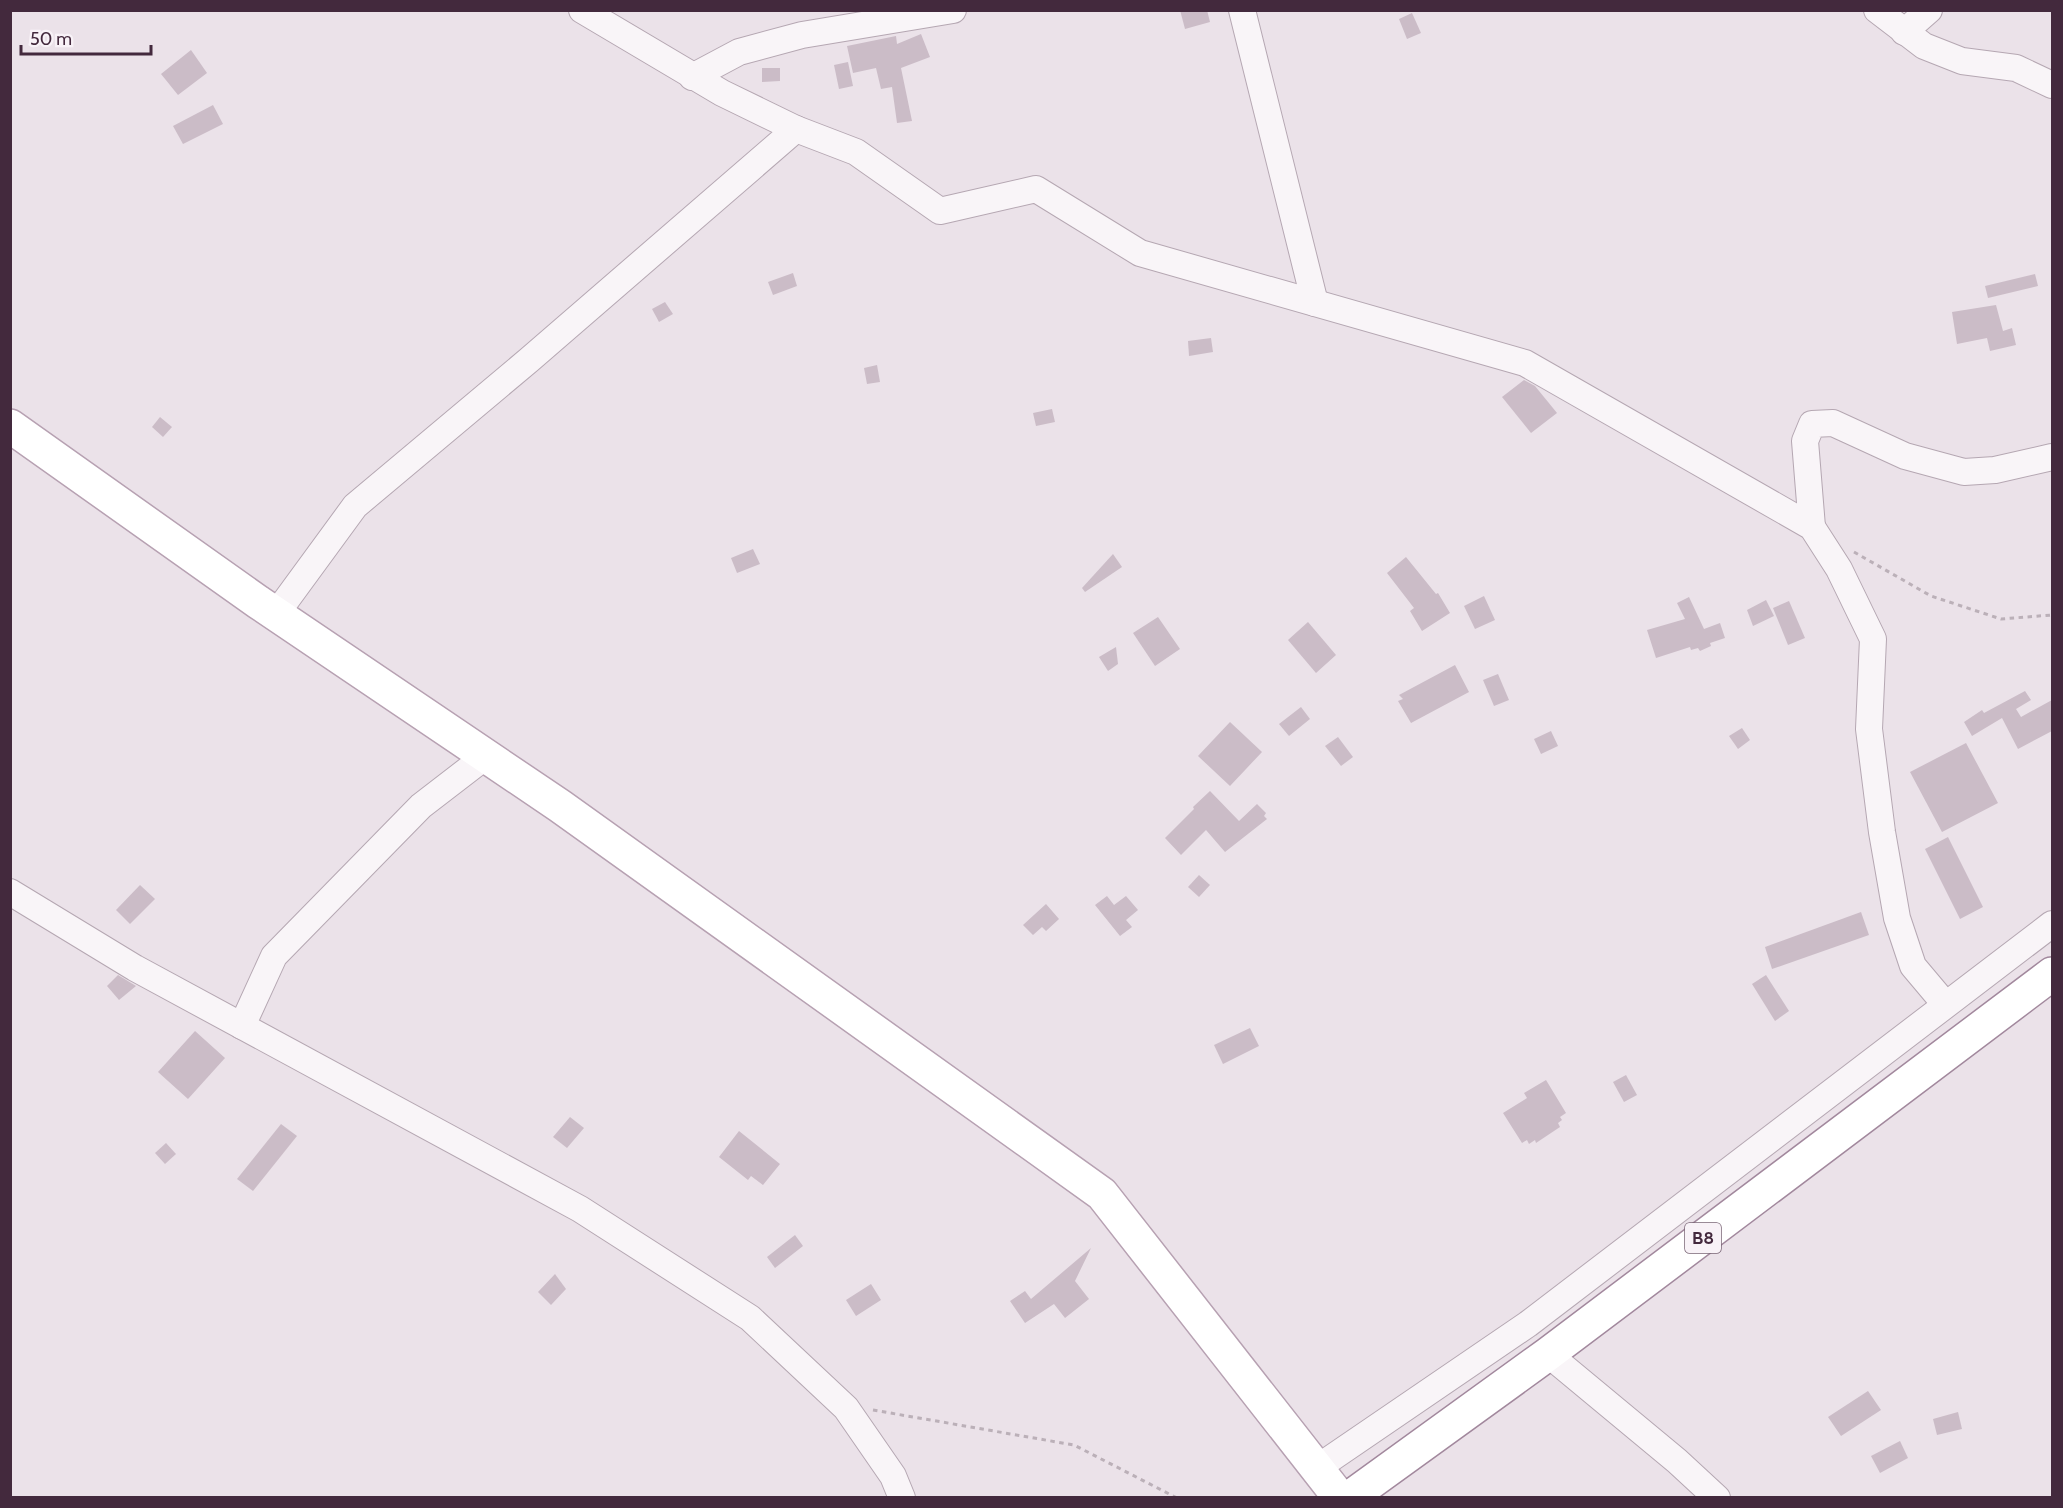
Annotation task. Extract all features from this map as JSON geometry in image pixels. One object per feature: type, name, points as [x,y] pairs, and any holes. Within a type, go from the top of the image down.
[{"type":"main road","points":[[10,426],[276,614],[589,827],[1102,1194],[1340,1497]]},
{"type":"main road","name":"B8","points":[[1349,1497],[1548,1354],[2052,974]]},
{"type":"street","points":[[582,10],[722,93],[796,129],[856,152],[939,211],[1036,189],[1140,253],[1525,363],[1812,527],[1839,569],[1873,639],[1869,729],[1882,832],[1898,918],[1912,966],[1946,1004]]},
{"type":"street","points":[[692,77],[739,52],[802,34],[953,10]]},
{"type":"street","points":[[1242,10],[1316,303]]},
{"type":"street","points":[[1876,10],[1924,46],[1962,61],[2016,68],[2052,85]]},
{"type":"street","points":[[1904,32],[1929,10]]},
{"type":"street","points":[[276,614],[355,506],[529,360],[796,129]]},
{"type":"street","points":[[1812,527],[1805,441],[1812,424],[1833,423],[1905,456],[1964,472],[1995,470],[2052,457]]},
{"type":"street","points":[[242,1026],[274,956],[421,806],[486,756]]},
{"type":"street","points":[[10,892],[135,968],[580,1209],[750,1318],[842,1404],[893,1476],[902,1497]]},
{"type":"street","points":[[1317,1468],[1528,1324],[2052,924]]},
{"type":"street","points":[[1548,1354],[1717,1497]]},
{"type":"path","points":[[1852,550],[1931,596],[2001,620],[2052,615]]},
{"type":"path","points":[[842,1404],[1074,1446],[1177,1497]]},
{"type":"building","points":[[1180,10],[1207,10],[1210,22],[1185,29]]},
{"type":"building","points":[[1412,13],[1421,33],[1407,39],[1399,19]]},
{"type":"building","points":[[921,34],[930,57],[901,68],[912,121],[897,123],[892,87],[881,89],[876,68],[853,73],[847,46],[896,36],[897,44]]},
{"type":"building","points":[[191,50],[207,73],[178,95],[161,74]]},
{"type":"building","points":[[848,62],[853,86],[839,89],[834,65]]},
{"type":"building","points":[[762,68],[780,68],[780,81],[762,82]]},
{"type":"building","points":[[213,105],[223,124],[183,144],[173,126]]},
{"type":"building","points":[[793,273],[797,286],[773,295],[768,282]]},
{"type":"building","points":[[2035,274],[2038,286],[1988,298],[1985,286]]},
{"type":"building","points":[[665,302],[673,314],[659,322],[652,309]]},
{"type":"building","points":[[1996,305],[2003,331],[2012,328],[2016,345],[1990,351],[1987,338],[1957,344],[1952,312]]},
{"type":"building","points":[[1211,338],[1213,352],[1189,356],[1188,341]]},
{"type":"building","points":[[877,365],[880,382],[867,384],[864,368]]},
{"type":"building","points":[[1524,380],[1535,386],[1557,413],[1531,433],[1502,397]]},
{"type":"building","points":[[1052,409],[1055,422],[1036,426],[1033,413]]},
{"type":"building","points":[[160,417],[172,427],[163,437],[152,427]]},
{"type":"building","points":[[753,549],[760,564],[737,573],[731,558]]},
{"type":"building","points":[[1113,554],[1122,567],[1085,592],[1082,588]]},
{"type":"building","points":[[1406,557],[1436,594],[1438,593],[1450,613],[1422,631],[1410,611],[1414,608],[1387,573]]},
{"type":"building","points":[[1484,596],[1495,620],[1475,629],[1464,606]]},
{"type":"building","points":[[1689,597],[1704,629],[1720,623],[1725,638],[1710,643],[1711,646],[1700,651],[1698,648],[1691,650],[1690,647],[1656,658],[1647,630],[1685,619],[1677,603]]},
{"type":"building","points":[[1766,600],[1774,616],[1753,626],[1747,610]]},
{"type":"building","points":[[1789,601],[1805,638],[1788,645],[1773,608]]},
{"type":"building","points":[[1158,617],[1180,649],[1155,666],[1133,633]]},
{"type":"building","points":[[1308,622],[1336,655],[1316,673],[1288,640]]},
{"type":"building","points":[[1116,647],[1118,664],[1108,671],[1099,657]]},
{"type":"building","points":[[1455,665],[1469,692],[1411,723],[1398,701],[1403,699],[1399,695]]},
{"type":"building","points":[[1498,674],[1509,700],[1494,706],[1483,680]]},
{"type":"building","points":[[2025,691],[2031,700],[2016,709],[2021,717],[2052,700],[2052,731],[2018,749],[2002,718],[1972,736],[1964,722],[1982,710],[1984,713]]},
{"type":"building","points":[[1301,707],[1310,719],[1289,736],[1279,724]]},
{"type":"building","points":[[1230,722],[1262,752],[1230,786],[1198,756]]},
{"type":"building","points":[[1742,728],[1750,740],[1738,749],[1729,736]]},
{"type":"building","points":[[1551,731],[1558,746],[1541,754],[1534,739]]},
{"type":"building","points":[[1338,737],[1353,757],[1341,766],[1325,746]]},
{"type":"building","points":[[1966,743],[1998,803],[1942,832],[1910,772]]},
{"type":"building","points":[[1210,791],[1239,821],[1257,804],[1266,813],[1264,816],[1267,819],[1225,852],[1206,830],[1181,855],[1165,838]]},
{"type":"building","points":[[1948,837],[1983,907],[1960,919],[1925,849]]},
{"type":"building","points":[[1199,875],[1210,885],[1199,897],[1188,887]]},
{"type":"building","points":[[140,885],[155,899],[130,924],[116,910]]},
{"type":"building","points":[[1107,896],[1114,905],[1126,896],[1138,910],[1126,920],[1132,927],[1120,936],[1095,905]]},
{"type":"building","points":[[1046,904],[1059,919],[1046,931],[1042,927],[1033,935],[1023,925]]},
{"type":"building","points":[[1861,912],[1869,935],[1772,969],[1765,947]]},
{"type":"building","points":[[118,975],[136,986],[119,1000],[107,986]]},
{"type":"building","points":[[1766,975],[1789,1011],[1775,1021],[1752,984]]},
{"type":"building","points":[[1250,1028],[1259,1046],[1223,1064],[1214,1045]]},
{"type":"building","points":[[195,1031],[225,1058],[188,1099],[158,1072]]},
{"type":"building","points":[[1626,1075],[1637,1095],[1624,1102],[1613,1082]]},
{"type":"building","points":[[1546,1080],[1566,1113],[1560,1117],[1562,1120],[1558,1123],[1560,1127],[1536,1143],[1535,1140],[1529,1144],[1527,1140],[1522,1143],[1503,1113],[1527,1098],[1524,1093]]},
{"type":"building","points":[[570,1117],[584,1128],[567,1148],[553,1137]]},
{"type":"building","points":[[281,1124],[297,1136],[253,1191],[237,1179]]},
{"type":"building","points":[[739,1131],[780,1164],[763,1185],[751,1176],[748,1180],[719,1157]]},
{"type":"building","points":[[166,1143],[176,1154],[165,1164],[155,1153]]},
{"type":"building","points":[[795,1235],[803,1246],[775,1268],[767,1257]]},
{"type":"building","points":[[1091,1248],[1075,1281],[1089,1299],[1065,1318],[1054,1304],[1025,1323],[1010,1301],[1025,1291],[1031,1299]]},
{"type":"building","points":[[555,1274],[566,1289],[551,1305],[538,1292]]},
{"type":"building","points":[[871,1284],[881,1300],[856,1316],[846,1300]]},
{"type":"building","points":[[1868,1391],[1881,1410],[1841,1436],[1828,1417]]},
{"type":"building","points":[[1958,1412],[1962,1429],[1937,1435],[1933,1419]]},
{"type":"building","points":[[1900,1441],[1908,1458],[1880,1473],[1871,1456]]}]
